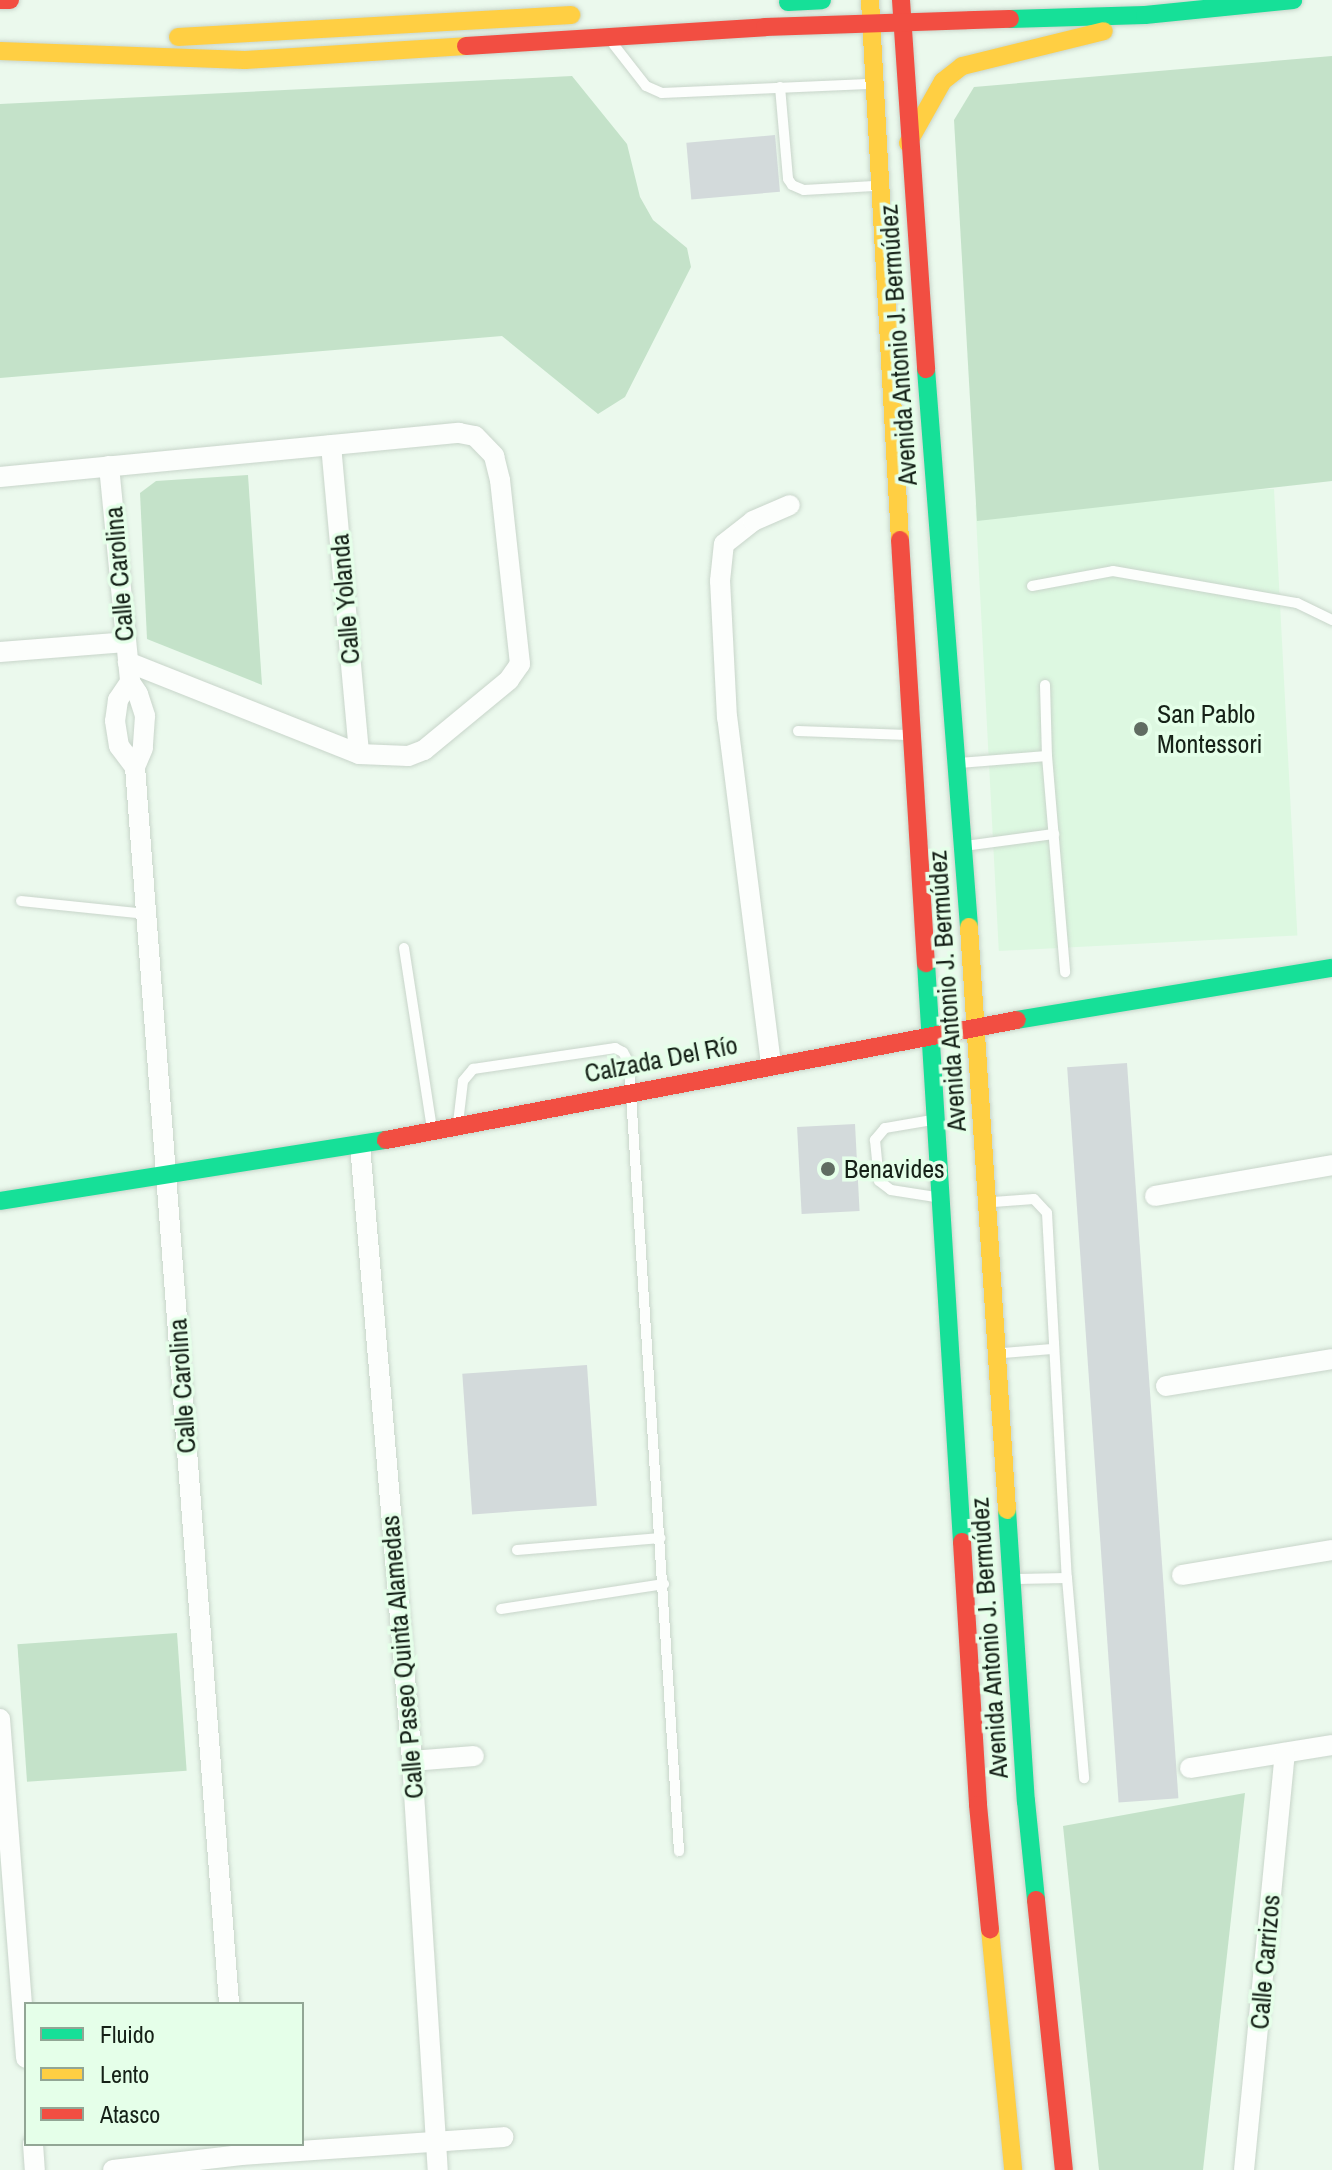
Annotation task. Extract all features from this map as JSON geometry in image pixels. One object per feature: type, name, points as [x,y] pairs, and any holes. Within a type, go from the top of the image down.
[{"type":"main road","points":[[0,0],[10,0]]},
{"type":"main road","points":[[774,27],[788,19],[788,2],[822,0]]},
{"type":"main road","name":"Avenida Antonio J. Bermúdez","points":[[870,0],[878,186],[978,1805],[1013,2170]]},
{"type":"main road","name":"Avenida Antonio J. Bermúdez","points":[[901,0],[908,143],[976,1027],[1026,1801],[1064,2170]]},
{"type":"main road","points":[[978,0],[994,18]]},
{"type":"main road","points":[[0,50],[245,60],[774,27],[1145,15],[1293,0]]},
{"type":"main road","points":[[0,50],[586,14]]},
{"type":"main road","points":[[908,143],[943,81],[962,66],[1103,31],[1145,15]]},
{"type":"main road","name":"Calzada Del Río","points":[[0,1201],[166,1172],[360,1145],[771,1064],[1332,968]]},
{"type":"street","points":[[0,477],[459,433],[475,436],[498,465],[521,658],[518,670],[509,680],[424,750],[408,756],[359,754],[128,662],[0,652]]},
{"type":"street","name":"Calle Yolanda","points":[[331,445],[359,754]]},
{"type":"street","name":"Calle Carolina","points":[[109,466],[128,662],[141,701],[145,726],[143,748],[135,767],[229,2002]]},
{"type":"street","points":[[771,1064],[727,718],[720,581],[724,544],[753,521],[790,505]]},
{"type":"street","name":"Calle Carolina","points":[[128,662],[115,721],[119,746],[135,767]]},
{"type":"street","name":"Calle Paseo Quinta Alamedas","points":[[360,1145],[412,1761],[438,2170]]},
{"type":"street","points":[[1155,1196],[1332,1165]]},
{"type":"street","points":[[1166,1386],[1332,1359]]},
{"type":"street","points":[[1182,1575],[1332,1550]]},
{"type":"street","points":[[0,1719],[24,2034]]},
{"type":"street","points":[[1190,1768],[1332,1745]]},
{"type":"street","name":"Calle Carrizos","points":[[1244,2170],[1285,1753]]},
{"type":"street","points":[[412,1761],[474,1756]]},
{"type":"street","points":[[113,2170],[241,2156],[503,2137]]},
{"type":"street","points":[[33,2146],[35,2170]]},
{"type":"lane","points":[[608,37],[653,92],[873,84]]},
{"type":"lane","points":[[780,87],[788,179],[792,185],[804,190],[878,186]]},
{"type":"lane","points":[[1032,586],[1113,571],[1297,603],[1332,620]]},
{"type":"lane","points":[[1045,685],[1047,756],[1065,972]]},
{"type":"lane","points":[[798,731],[913,735]]},
{"type":"lane","points":[[957,763],[1047,756]]},
{"type":"lane","points":[[963,846],[1054,834]]},
{"type":"lane","points":[[21,901],[146,914]]},
{"type":"lane","points":[[404,948],[432,1130]]},
{"type":"lane","points":[[458,1125],[463,1081],[473,1069],[615,1048],[623,1052],[629,1063],[679,1851]]},
{"type":"lane","points":[[936,1119],[885,1128],[875,1140],[879,1181],[891,1190],[941,1198]]},
{"type":"lane","points":[[987,1203],[1034,1199],[1047,1213],[1052,1349],[1084,1778]]},
{"type":"lane","points":[[997,1354],[1052,1349]]},
{"type":"lane","points":[[517,1550],[661,1538]]},
{"type":"lane","points":[[1012,1579],[1067,1578]]},
{"type":"lane","points":[[501,1609],[664,1584]]},
{"type":"shaded area","points":[[1332,56],[1332,481],[977,521],[954,120],[974,87]]},
{"type":"shaded area","points":[[572,76],[627,144],[640,197],[653,220],[687,248],[691,267],[625,397],[598,414],[502,336],[0,378],[0,104]]},
{"type":"shaded area","points":[[248,475],[262,685],[147,639],[140,493],[156,481]]},
{"type":"shaded area","name":"San Pablo Montessori","points":[[1274,489],[1297,935],[999,951],[975,505]]},
{"type":"shaded area","points":[[177,1633],[187,1771],[27,1782],[17,1644]]},
{"type":"shaded area","points":[[1245,1793],[1203,2170],[1099,2170],[1063,1826]]},
{"type":"building","points":[[775,135],[780,192],[691,200],[686,143]]},
{"type":"building","points":[[1127,1063],[1178,1798],[1119,1802],[1067,1067]]},
{"type":"building","name":"Benavides","points":[[855,1124],[860,1211],[802,1214],[797,1127]]},
{"type":"building","points":[[587,1365],[597,1506],[472,1514],[462,1374]]},
{"type":"traffic: fast","points":[[788,2],[822,0]]},
{"type":"traffic: fast","points":[[1010,19],[1145,15],[1293,0]]},
{"type":"traffic: fast","points":[[926,369],[969,927]]},
{"type":"traffic: fast","points":[[926,963],[962,1542]]},
{"type":"traffic: fast","points":[[1017,1020],[1332,968]]},
{"type":"traffic: fast","points":[[0,1201],[386,1140]]},
{"type":"traffic: fast","points":[[1007,1510],[1026,1801],[1036,1900]]},
{"type":"traffic: slow","points":[[870,0],[900,540]]},
{"type":"traffic: slow","points":[[178,37],[571,15]]},
{"type":"traffic: slow","points":[[908,143],[943,81],[962,66],[1104,31]]},
{"type":"traffic: slow","points":[[0,51],[245,60],[466,46]]},
{"type":"traffic: slow","points":[[969,927],[1007,1510]]},
{"type":"traffic: slow","points":[[990,1929],[1013,2170]]},
{"type":"traffic: jam","points":[[0,0],[10,0]]},
{"type":"traffic: jam","points":[[901,0],[926,369]]},
{"type":"traffic: jam","points":[[466,46],[765,27],[1010,19]]},
{"type":"traffic: jam","points":[[900,540],[926,963]]},
{"type":"traffic: jam","points":[[386,1140],[1017,1020]]},
{"type":"traffic: jam","points":[[962,1542],[978,1805],[990,1929]]},
{"type":"traffic: jam","points":[[1036,1900],[1064,2170]]},
{"type":"place","name":"San Pablo Montessori","points":[[1141,729]]},
{"type":"place","name":"Benavides","points":[[828,1169]]}]
